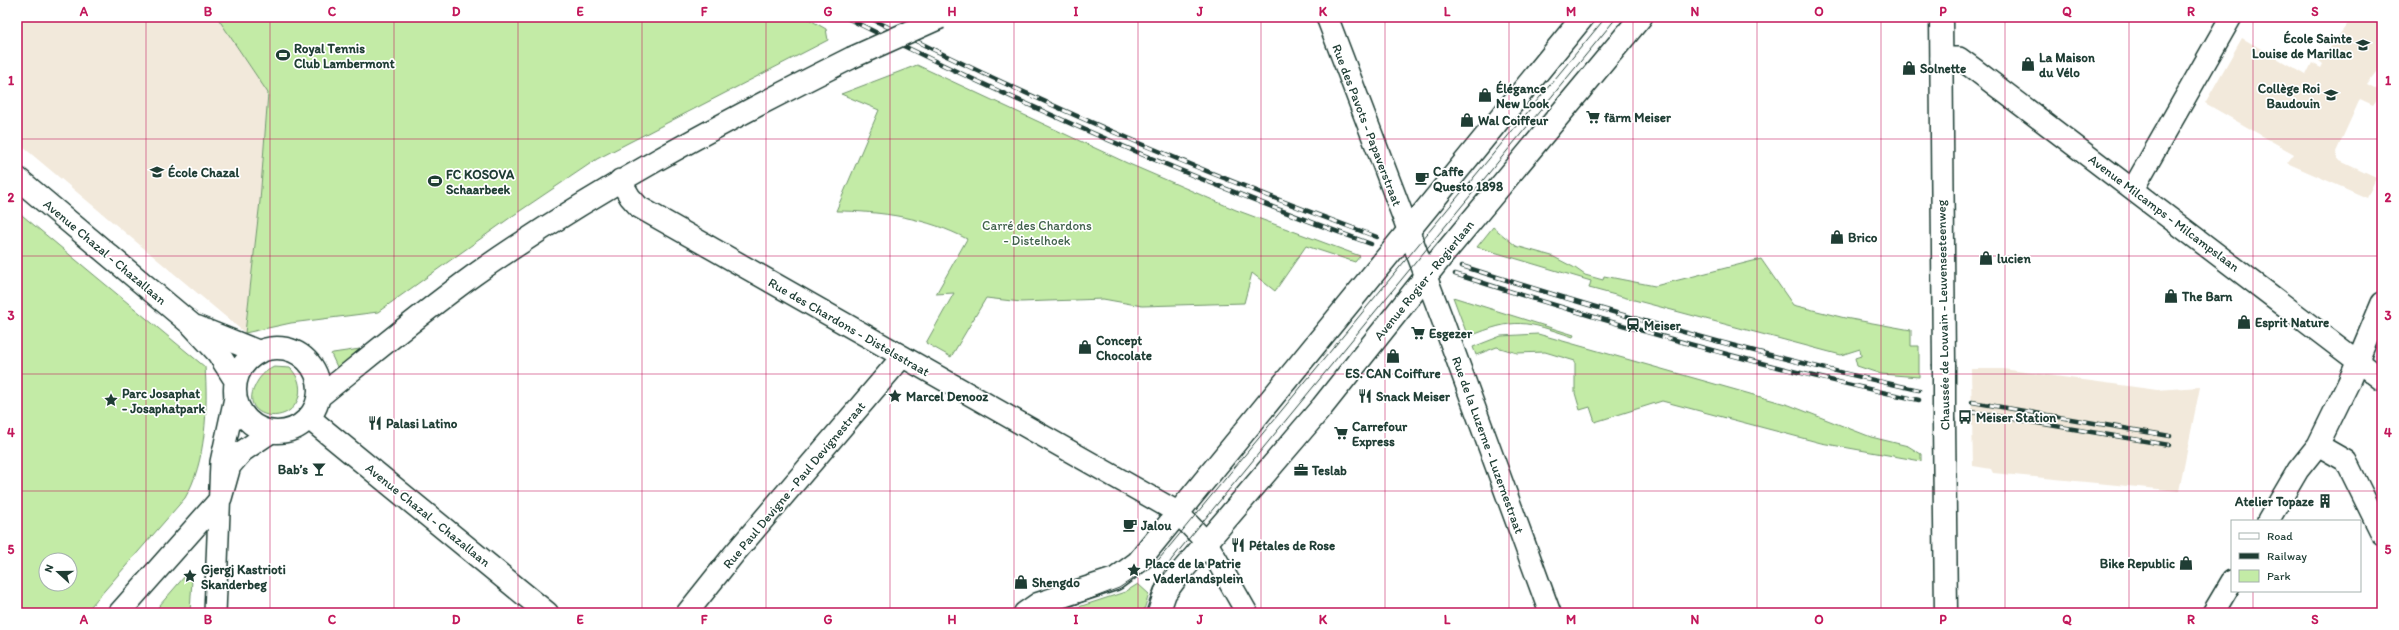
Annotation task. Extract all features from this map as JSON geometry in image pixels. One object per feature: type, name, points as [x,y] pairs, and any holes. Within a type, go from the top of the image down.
[{"type":"street","name":"Rue des Pavots - Papaverstraat","points":[[1327,17],[1426,277]]},
{"type":"street","points":[[1025,613],[1038,604],[1120,575],[1138,562],[1177,512],[1408,233],[1583,17]]},
{"type":"street","name":"Avenue Rogier - Rogierlaan","points":[[1207,543],[1322,407],[1426,277],[1640,17]]},
{"type":"street","name":"Chaussée de Louvain - Leuvensesteenweg","points":[[1941,17],[1946,613]]},
{"type":"street","points":[[2133,189],[2231,17]]},
{"type":"street","points":[[318,398],[393,336],[474,275],[620,180],[736,115],[852,58],[941,18]]},
{"type":"street","name":"Avenue Milcamps - Milcampslaan","points":[[1941,58],[1959,58],[1964,61],[2382,380]]},
{"type":"street","name":"Avenue Chazal - Chazallaan","points":[[17,178],[192,325],[218,353],[236,390],[238,408],[252,424],[270,432]]},
{"type":"street","name":"Rue des Chardons - Distelsstraat","points":[[620,180],[630,197],[639,207],[1177,512],[1207,543],[1247,613]]},
{"type":"street","name":"Rue de la Luzerne - Luzernestraat","points":[[1426,277],[1550,613]]},
{"type":"street","points":[[2269,520],[2298,470],[2318,445],[2382,302]]},
{"type":"street","name":"Avenue Chazal - Chazallaan","points":[[192,325],[259,352]]},
{"type":"street","points":[[119,613],[221,498],[230,466],[243,451],[270,432],[291,429],[309,418],[318,398],[319,382],[314,370],[307,360],[298,354],[278,348],[259,352],[249,359],[241,369],[236,390],[222,456],[221,498],[215,613]]},
{"type":"street","name":"Rue Paul Devigne - Paul Devignestraat","points":[[686,613],[734,554],[902,357]]},
{"type":"street","name":"Avenue Chazal - Chazallaan","points":[[309,418],[547,613]]},
{"type":"street","points":[[2318,445],[2346,461],[2382,534]]},
{"type":"street","points":[[1158,613],[1165,593],[1207,543]]},
{"type":"street","points":[[2213,613],[2231,583]]},
{"type":"shaded area","name":"École Chazal","points":[[17,17],[217,17],[268,93],[260,201],[245,333],[17,142]]},
{"type":"shaded area","points":[[2353,17],[2382,17],[2382,64],[2367,84],[2382,92],[2373,105],[2360,99],[2336,152],[2338,160],[2376,178],[2367,198],[2287,163],[2294,154],[2205,103],[2242,38],[2306,75],[2312,63],[2321,68],[2323,64],[2319,61]]},
{"type":"shaded area","points":[[1971,369],[2003,369],[2157,390],[2200,387],[2179,491],[1993,473],[1991,469],[1973,466]]},
{"type":"green space","points":[[217,17],[805,17],[826,29],[828,40],[597,159],[511,217],[378,312],[291,323],[245,333],[260,201],[268,93]]},
{"type":"green space","name":"Carré des Chardons - Distelhoek","points":[[917,65],[1127,163],[1236,210],[1360,256],[1355,262],[1306,246],[1275,291],[1252,273],[1244,303],[1142,306],[1103,299],[1021,302],[986,298],[951,357],[926,343],[954,293],[936,294],[967,239],[936,226],[903,217],[870,212],[836,211],[879,110],[841,94]]},
{"type":"green space","name":"Parc Josaphat - Josaphatpark","points":[[17,211],[205,367],[206,417],[201,452],[192,484],[185,498],[85,613],[17,613]]},
{"type":"green space","points":[[1493,227],[1516,246],[1552,256],[1585,275],[1603,280],[1604,276],[1655,286],[1761,259],[1793,305],[1845,318],[1911,330],[1911,346],[1919,346],[1919,377],[1881,374],[1857,366],[1855,358],[1861,356],[1860,349],[1841,355],[1589,288],[1591,281],[1477,247]]},
{"type":"green space","points":[[1453,297],[1574,335],[1573,337],[1543,327],[1510,324],[1498,326],[1468,337]]},
{"type":"green space","points":[[1538,334],[1789,405],[1871,437],[1908,446],[1921,454],[1921,461],[1821,443],[1662,401],[1595,422],[1590,407],[1580,410],[1575,393],[1575,361],[1545,352],[1517,353],[1497,347],[1476,355],[1473,347],[1501,336]]},
{"type":"green space","points":[[360,349],[338,369],[331,354]]},
{"type":"green space","points":[[274,367],[290,368],[297,377],[300,388],[299,396],[294,406],[286,412],[277,415],[268,415],[259,412],[254,406],[252,397],[255,386],[260,377]]},
{"type":"green space","points":[[185,576],[192,579],[190,613],[153,613]]},
{"type":"green space","name":"Place de la Patrie - Vaderlandsplein","points":[[1138,584],[1149,594],[1143,613],[1060,613],[1125,592]]},
{"type":"tram line","points":[[1054,613],[1119,588],[1155,564],[1606,17]]},
{"type":"tram line","points":[[1147,613],[1156,584],[1172,559],[1617,17]]},
{"type":"railway","points":[[845,17],[974,80],[1105,138],[1237,193],[1371,244]]},
{"type":"railway","points":[[868,17],[1056,107],[1247,187],[1377,237]]},
{"type":"railway","points":[[1462,266],[1689,334],[1803,363],[1919,390]]},
{"type":"railway","points":[[1455,274],[1570,310],[1744,359],[1919,400]]},
{"type":"railway","points":[[1972,402],[2170,436]]},
{"type":"railway","points":[[1972,412],[2169,445]]},
{"type":"place","name":"École Sainte Louise de Marillac","points":[[2363,45]]},
{"type":"place","name":"Royal Tennis Club Lambermont","points":[[283,55]]},
{"type":"place","name":"La Maison du Vélo","points":[[2028,64]]},
{"type":"place","name":"Solnette","points":[[1909,68]]},
{"type":"place","name":"Élégance New Look","points":[[1485,95]]},
{"type":"place","name":"Collège Roi Baudouin","points":[[2331,95]]},
{"type":"place","name":"färm Meiser","points":[[1593,117]]},
{"type":"place","name":"Wal Coiffeur","points":[[1467,120]]},
{"type":"place","name":"École Chazal","points":[[157,172]]},
{"type":"place","name":"Caffe Questo 1898","points":[[1422,178]]},
{"type":"place","name":"FC KOSOVA Schaarbeek","points":[[435,181]]},
{"type":"place","name":"Brico","points":[[1837,237]]},
{"type":"place","name":"lucien","points":[[1986,258]]},
{"type":"place","name":"The Barn","points":[[2171,296]]},
{"type":"place","name":"Esprit Nature","points":[[2244,322]]},
{"type":"place","name":"Meiser","points":[[1633,325]]},
{"type":"place","name":"Esgezer","points":[[1418,333]]},
{"type":"place","name":"Concept Chocolate","points":[[1085,347]]},
{"type":"place","name":"ES. CAN Coiffure","points":[[1393,356]]},
{"type":"place","name":"Marcel Denooz","points":[[895,396]]},
{"type":"place","name":"Snack Meiser","points":[[1365,396]]},
{"type":"place","name":"Parc Josaphat - Josaphatpark","points":[[111,400]]},
{"type":"place","name":"Meiser Station","points":[[1965,417]]},
{"type":"place","name":"Palasi Latino","points":[[375,423]]},
{"type":"place","name":"Carrefour Express","points":[[1341,433]]},
{"type":"place","name":"Bab’s","points":[[319,469]]},
{"type":"place","name":"Teslab","points":[[1301,470]]},
{"type":"place","name":"Atelier Topaze","points":[[2325,501]]},
{"type":"place","name":"Jalou","points":[[1130,525]]},
{"type":"place","name":"Pétales de Rose","points":[[1238,545]]},
{"type":"place","name":"Bike Republic","points":[[2186,563]]},
{"type":"place","name":"Place de la Patrie - Vaderlandsplein","points":[[1134,570]]},
{"type":"place","name":"Gjergj Kastrioti Skanderbeg","points":[[190,576]]},
{"type":"place","name":"Shengdo","points":[[1021,582]]}]
